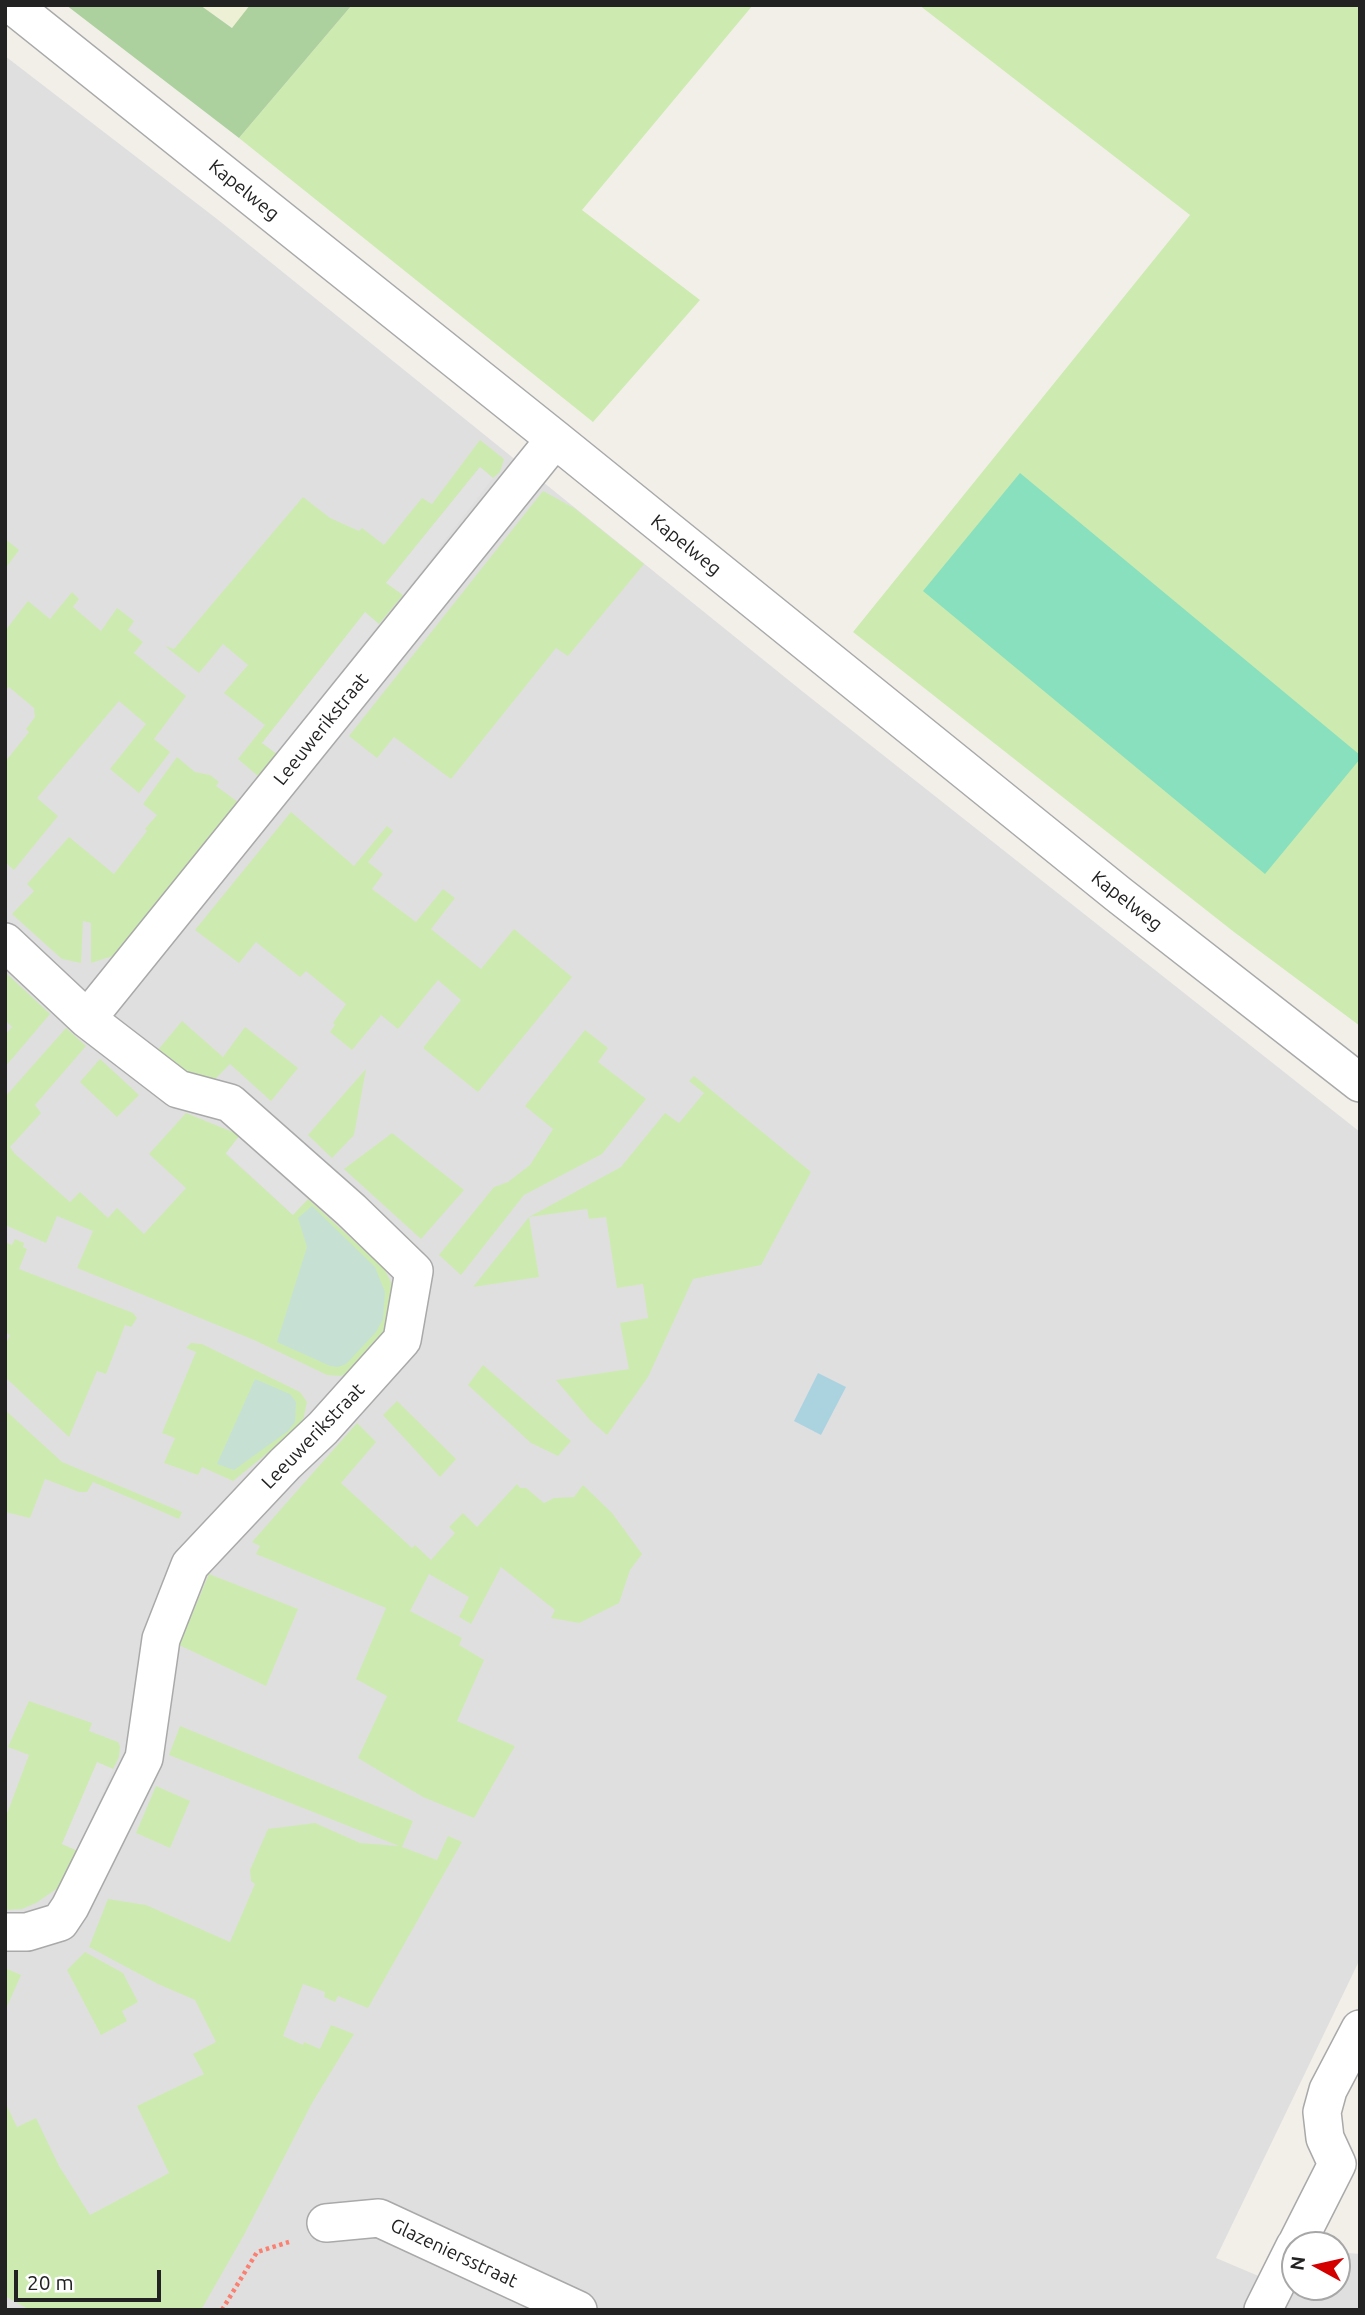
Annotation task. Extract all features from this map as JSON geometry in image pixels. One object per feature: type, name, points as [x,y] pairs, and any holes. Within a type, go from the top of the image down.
[{"type":"street","name":"Kapelweg","points":[[12,5],[1118,894],[1360,1083]]},
{"type":"street","name":"Leeuwerikstraat","points":[[88,1019],[555,439]]},
{"type":"street","name":"Leeuwerikstraat","points":[[5,942],[88,1019],[178,1089],[230,1103],[351,1210],[414,1271],[402,1340],[323,1428],[285,1464],[190,1565],[161,1639],[144,1758],[70,1907],[60,1922],[27,1932],[5,1932]]},
{"type":"street","points":[[1305,2231],[1348,2169],[1325,2138],[1322,2112],[1328,2090],[1360,2029]]},
{"type":"street","name":"Glazeniersstraat","points":[[326,2223],[379,2218],[578,2310]]},
{"type":"street","points":[[1263,2310],[1281,2274]]},
{"type":"path","points":[[222,2310],[257,2252],[285,2244],[326,2223]]},
{"type":"shaded area","points":[[5,56],[217,219],[802,691],[1360,1132],[1360,1959],[1216,2258],[1281,2286],[1281,2301],[1351,2301],[1351,2253],[1360,2254],[1360,2310],[5,2310]]},
{"type":"shaded area","points":[[480,467],[493,478],[403,595],[386,583]]},
{"type":"shaded area","points":[[365,612],[379,624],[277,754],[262,743]]},
{"type":"shaded area","points":[[240,1135],[308,1199],[293,1215],[226,1153]]},
{"type":"shaded area","points":[[97,1762],[113,1769],[78,1851],[62,1844]]},
{"type":"green space","points":[[66,5],[200,5],[232,28],[250,5],[352,5],[239,138]]},
{"type":"green space","points":[[200,5],[250,5],[233,28]]},
{"type":"green space","points":[[352,5],[753,5],[582,210],[700,300],[593,422],[239,138]]},
{"type":"green space","points":[[919,5],[1360,5],[1360,1026],[1234,932],[853,632],[1190,215]]},
{"type":"green space","points":[[480,440],[504,459],[500,472],[493,478],[480,467],[387,582],[403,595],[379,624],[365,613],[262,743],[277,754],[258,776],[238,759],[265,725],[224,693],[248,665],[223,644],[199,673],[165,646],[174,649],[303,497],[330,518],[359,531],[362,528],[384,545],[422,498],[432,504]]},
{"type":"green space","points":[[1020,473],[1360,755],[1360,759],[1265,874],[923,591]]},
{"type":"green space","points":[[543,491],[574,508],[644,564],[568,656],[556,648],[451,779],[394,737],[377,758],[349,736]]},
{"type":"green space","points":[[5,539],[19,550],[5,569]]},
{"type":"green space","points":[[72,592],[79,599],[73,607],[101,631],[117,608],[134,621],[128,630],[143,642],[134,653],[186,696],[154,739],[170,752],[139,793],[110,769],[146,724],[119,701],[37,798],[58,816],[14,870],[5,862],[5,762],[29,732],[26,729],[35,717],[34,708],[9,687],[5,691],[5,631],[28,601],[50,619]]},
{"type":"green space","points":[[177,757],[195,772],[210,775],[219,782],[216,786],[238,802],[122,949],[113,956],[91,963],[91,923],[83,921],[81,963],[62,959],[12,914],[34,891],[27,884],[69,837],[114,874],[157,815],[143,804]]},
{"type":"green space","points":[[291,812],[354,866],[387,826],[393,831],[368,862],[383,874],[372,889],[416,922],[443,889],[455,898],[431,929],[481,969],[514,929],[572,977],[478,1092],[423,1048],[461,1000],[438,980],[398,1029],[381,1015],[352,1050],[330,1032],[346,1004],[306,971],[300,977],[256,942],[239,963],[195,930]]},
{"type":"green space","points":[[5,972],[50,1014],[5,1067],[5,1035],[12,1027],[5,1020]]},
{"type":"green space","points":[[182,1021],[223,1057],[245,1027],[298,1068],[271,1101],[230,1064],[213,1081],[181,1070],[158,1050]]},
{"type":"green space","points":[[66,1028],[86,1046],[35,1105],[41,1113],[10,1147],[15,1154],[70,1202],[80,1192],[108,1218],[117,1208],[144,1234],[186,1188],[149,1154],[186,1113],[240,1135],[226,1154],[292,1214],[308,1199],[384,1268],[391,1282],[394,1295],[388,1329],[349,1373],[340,1376],[327,1375],[254,1340],[77,1268],[93,1231],[57,1216],[46,1243],[5,1225],[5,1097]]},
{"type":"green space","points":[[585,1030],[608,1048],[598,1062],[646,1099],[602,1154],[524,1195],[461,1275],[439,1255],[494,1187],[508,1182],[530,1165],[553,1129],[525,1106]]},
{"type":"green space","points":[[100,1059],[139,1095],[117,1117],[80,1082]]},
{"type":"green space","points":[[366,1069],[354,1135],[332,1158],[308,1135]]},
{"type":"green space","points":[[694,1076],[811,1172],[761,1265],[693,1279],[648,1377],[607,1435],[590,1420],[556,1380],[629,1369],[620,1323],[648,1318],[643,1284],[617,1288],[606,1217],[589,1219],[587,1209],[529,1217],[621,1167],[665,1113],[679,1123],[704,1093],[689,1081]]},
{"type":"green space","points":[[392,1133],[464,1190],[421,1239],[344,1169]]},
{"type":"green space","points":[[312,1206],[375,1267],[385,1292],[383,1319],[376,1332],[346,1364],[338,1367],[330,1366],[277,1342],[307,1247],[298,1218]]},
{"type":"green space","points":[[529,1217],[539,1277],[473,1287]]},
{"type":"green space","points":[[15,1239],[24,1243],[23,1247],[27,1249],[19,1269],[133,1313],[137,1318],[131,1327],[125,1325],[106,1374],[97,1371],[69,1437],[5,1377],[5,1345],[10,1335],[5,1332],[5,1242],[12,1245]]},
{"type":"green space","points":[[191,1343],[202,1344],[300,1392],[307,1402],[302,1425],[233,1481],[202,1467],[198,1475],[164,1463],[175,1438],[162,1433],[196,1352],[186,1348]]},
{"type":"green space","points":[[483,1365],[571,1441],[558,1456],[531,1443],[468,1385]]},
{"type":"green space","points":[[255,1379],[290,1394],[296,1402],[295,1422],[288,1431],[234,1470],[217,1464]]},
{"type":"green space","points":[[397,1401],[456,1459],[440,1477],[383,1415]]},
{"type":"green space","points":[[5,1410],[62,1462],[182,1512],[179,1519],[93,1482],[87,1492],[79,1492],[45,1479],[30,1518],[5,1512]]},
{"type":"green space","points":[[357,1423],[376,1442],[341,1483],[412,1548],[415,1545],[431,1560],[455,1533],[449,1527],[463,1513],[477,1527],[517,1484],[544,1503],[554,1498],[574,1497],[583,1485],[612,1513],[642,1554],[630,1570],[619,1603],[579,1623],[551,1618],[555,1610],[501,1567],[471,1624],[459,1617],[469,1597],[429,1574],[410,1611],[462,1638],[459,1645],[484,1660],[457,1721],[515,1746],[474,1818],[423,1797],[358,1758],[387,1696],[356,1679],[386,1608],[256,1554],[260,1546],[252,1542]]},
{"type":"green space","points":[[209,1574],[298,1609],[266,1686],[179,1645]]},
{"type":"green space","points":[[29,1701],[92,1723],[89,1731],[118,1742],[119,1757],[113,1769],[97,1763],[62,1844],[78,1851],[62,1885],[36,1903],[22,1909],[5,1910],[5,1819],[29,1755],[8,1747]]},
{"type":"green space","points":[[180,1726],[413,1821],[402,1847],[437,1860],[448,1836],[462,1842],[368,2008],[338,1996],[335,2002],[324,1997],[325,1992],[303,1984],[283,2036],[320,2049],[331,2025],[354,2034],[312,2103],[245,2233],[201,2310],[30,2310],[5,2296],[5,2102],[17,2127],[36,2118],[59,2166],[90,2215],[169,2173],[137,2106],[204,2074],[193,2054],[216,2042],[195,2000],[158,1984],[89,1947],[108,1899],[146,1905],[230,1942],[255,1884],[251,1881],[250,1870],[268,1829],[315,1823],[360,1843],[399,1846],[169,1755]]},
{"type":"green space","points":[[156,1786],[190,1801],[170,1848],[136,1833]]},
{"type":"green space","points":[[85,1952],[123,1973],[138,2002],[122,2011],[127,2021],[101,2035],[67,1970]]},
{"type":"green space","points":[[5,1968],[21,1975],[5,2011]]},
{"type":"water","points":[[818,1373],[846,1387],[821,1435],[794,1421]]}]
